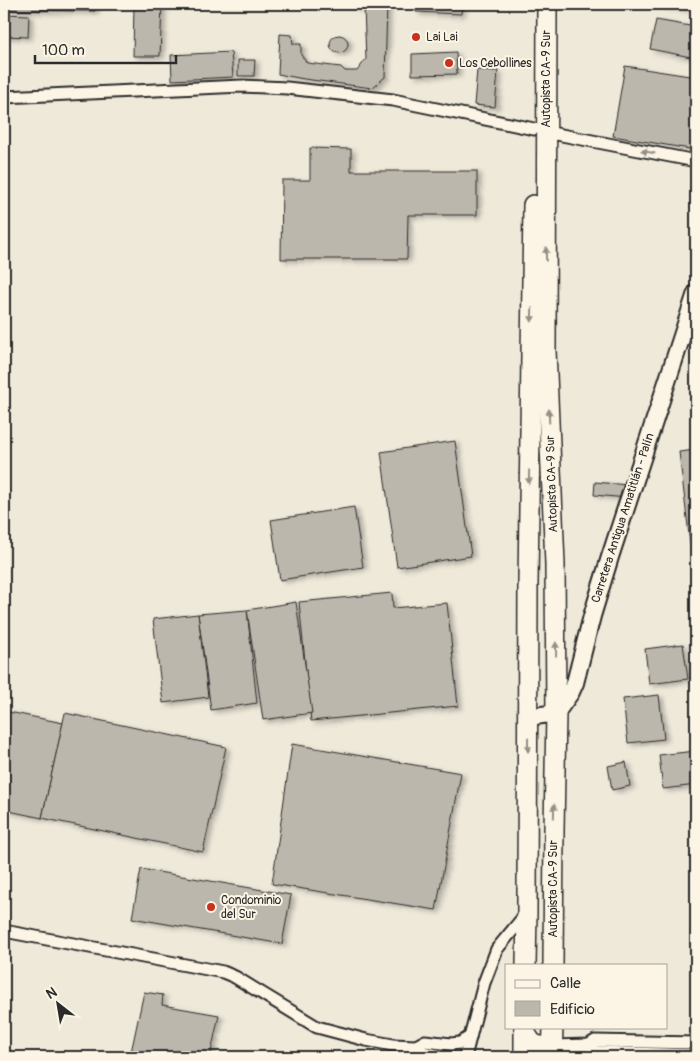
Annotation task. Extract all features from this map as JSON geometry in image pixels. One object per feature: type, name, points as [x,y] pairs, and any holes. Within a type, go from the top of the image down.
[{"type":"highway","name":"Autopista CA-9 Sur","points":[[535,4],[555,564],[556,714],[553,964]]},
{"type":"highway","name":"Autopista CA-9 Sur","points":[[526,964],[528,584],[540,131],[547,4]]},
{"type":"highway","points":[[524,1028],[532,1043],[552,1052],[553,1028]]},
{"type":"highway","points":[[524,1028],[524,1057]]},
{"type":"main road","name":"Carretera Antigua Amatitlán - Palín","points":[[556,714],[571,692],[610,557],[696,294]]},
{"type":"main road","points":[[528,717],[556,714]]},
{"type":"street","points":[[4,97],[242,86],[287,88],[393,100],[696,162]]},
{"type":"street","points":[[465,1057],[484,983],[497,949],[527,912]]},
{"type":"street","points":[[4,931],[223,972],[235,977],[317,1026],[375,1042],[416,1046],[425,1041],[451,1044],[460,1043],[470,1037]]},
{"type":"street","points":[[552,1052],[588,1045],[595,1041],[696,1043]]},
{"type":"street","points":[[588,1045],[595,1052],[696,1055]]},
{"type":"street","points":[[416,1046],[422,1052],[446,1057]]},
{"type":"building","points":[[8,4],[95,4],[95,11],[8,10]]},
{"type":"building","points":[[134,4],[162,4],[160,56],[133,56]]},
{"type":"building","points":[[354,4],[387,4],[385,77],[372,88],[278,74],[280,34],[292,35],[293,44],[301,44],[301,55],[307,63],[341,67],[345,71],[357,71],[366,59],[364,8],[354,8]]},
{"type":"building","points":[[416,4],[462,4],[461,14],[416,12]]},
{"type":"building","points":[[651,4],[696,4],[696,10]]},
{"type":"building","points":[[4,14],[29,15],[28,37],[4,36]]},
{"type":"building","points":[[656,20],[696,27],[696,58],[650,49]]},
{"type":"building","points":[[339,35],[345,38],[348,44],[345,50],[339,53],[333,50],[330,44],[333,38]]},
{"type":"building","points":[[231,52],[233,77],[172,80],[171,55]]},
{"type":"building","points":[[456,52],[457,74],[412,75],[412,54]]},
{"type":"building","points":[[238,60],[255,60],[254,76],[238,76]]},
{"type":"building","points":[[625,66],[696,77],[696,150],[613,136]]},
{"type":"building","points":[[477,70],[498,71],[495,107],[474,105]]},
{"type":"building","points":[[310,148],[351,149],[351,171],[477,171],[477,215],[408,215],[407,259],[281,259],[282,180],[310,180]]},
{"type":"building","points":[[455,441],[471,556],[397,567],[381,452]]},
{"type":"building","points":[[696,450],[696,593],[679,452]]},
{"type":"building","points":[[595,482],[628,485],[627,498],[594,495]]},
{"type":"building","points":[[354,507],[363,567],[280,580],[271,520]]},
{"type":"building","points":[[392,593],[393,608],[447,603],[458,706],[311,721],[299,602]]},
{"type":"building","points":[[296,602],[312,713],[263,720],[247,610]]},
{"type":"building","points":[[247,610],[257,703],[211,710],[198,614]]},
{"type":"building","points":[[198,614],[208,697],[163,703],[153,619]]},
{"type":"building","points":[[683,644],[688,679],[649,684],[645,649]]},
{"type":"building","points":[[659,695],[664,739],[628,743],[623,699]]},
{"type":"building","points":[[4,711],[63,723],[42,818],[4,810]]},
{"type":"building","points":[[65,713],[226,747],[203,852],[42,818]]},
{"type":"building","points":[[292,744],[461,773],[436,910],[272,884]]},
{"type":"building","points":[[696,751],[696,785],[663,789],[659,755]]},
{"type":"building","points":[[626,762],[630,786],[612,790],[608,766]]},
{"type":"building","name":"Condominio del Sur","points":[[141,869],[291,895],[282,944],[132,918]]},
{"type":"building","points":[[144,992],[163,995],[162,1005],[219,1015],[210,1057],[130,1057]]},
{"type":"place","name":"Lai Lai","points":[[416,37]]},
{"type":"place","name":"Los Cebollines","points":[[449,63]]},
{"type":"place","name":"Condominio del Sur","points":[[211,907]]}]
